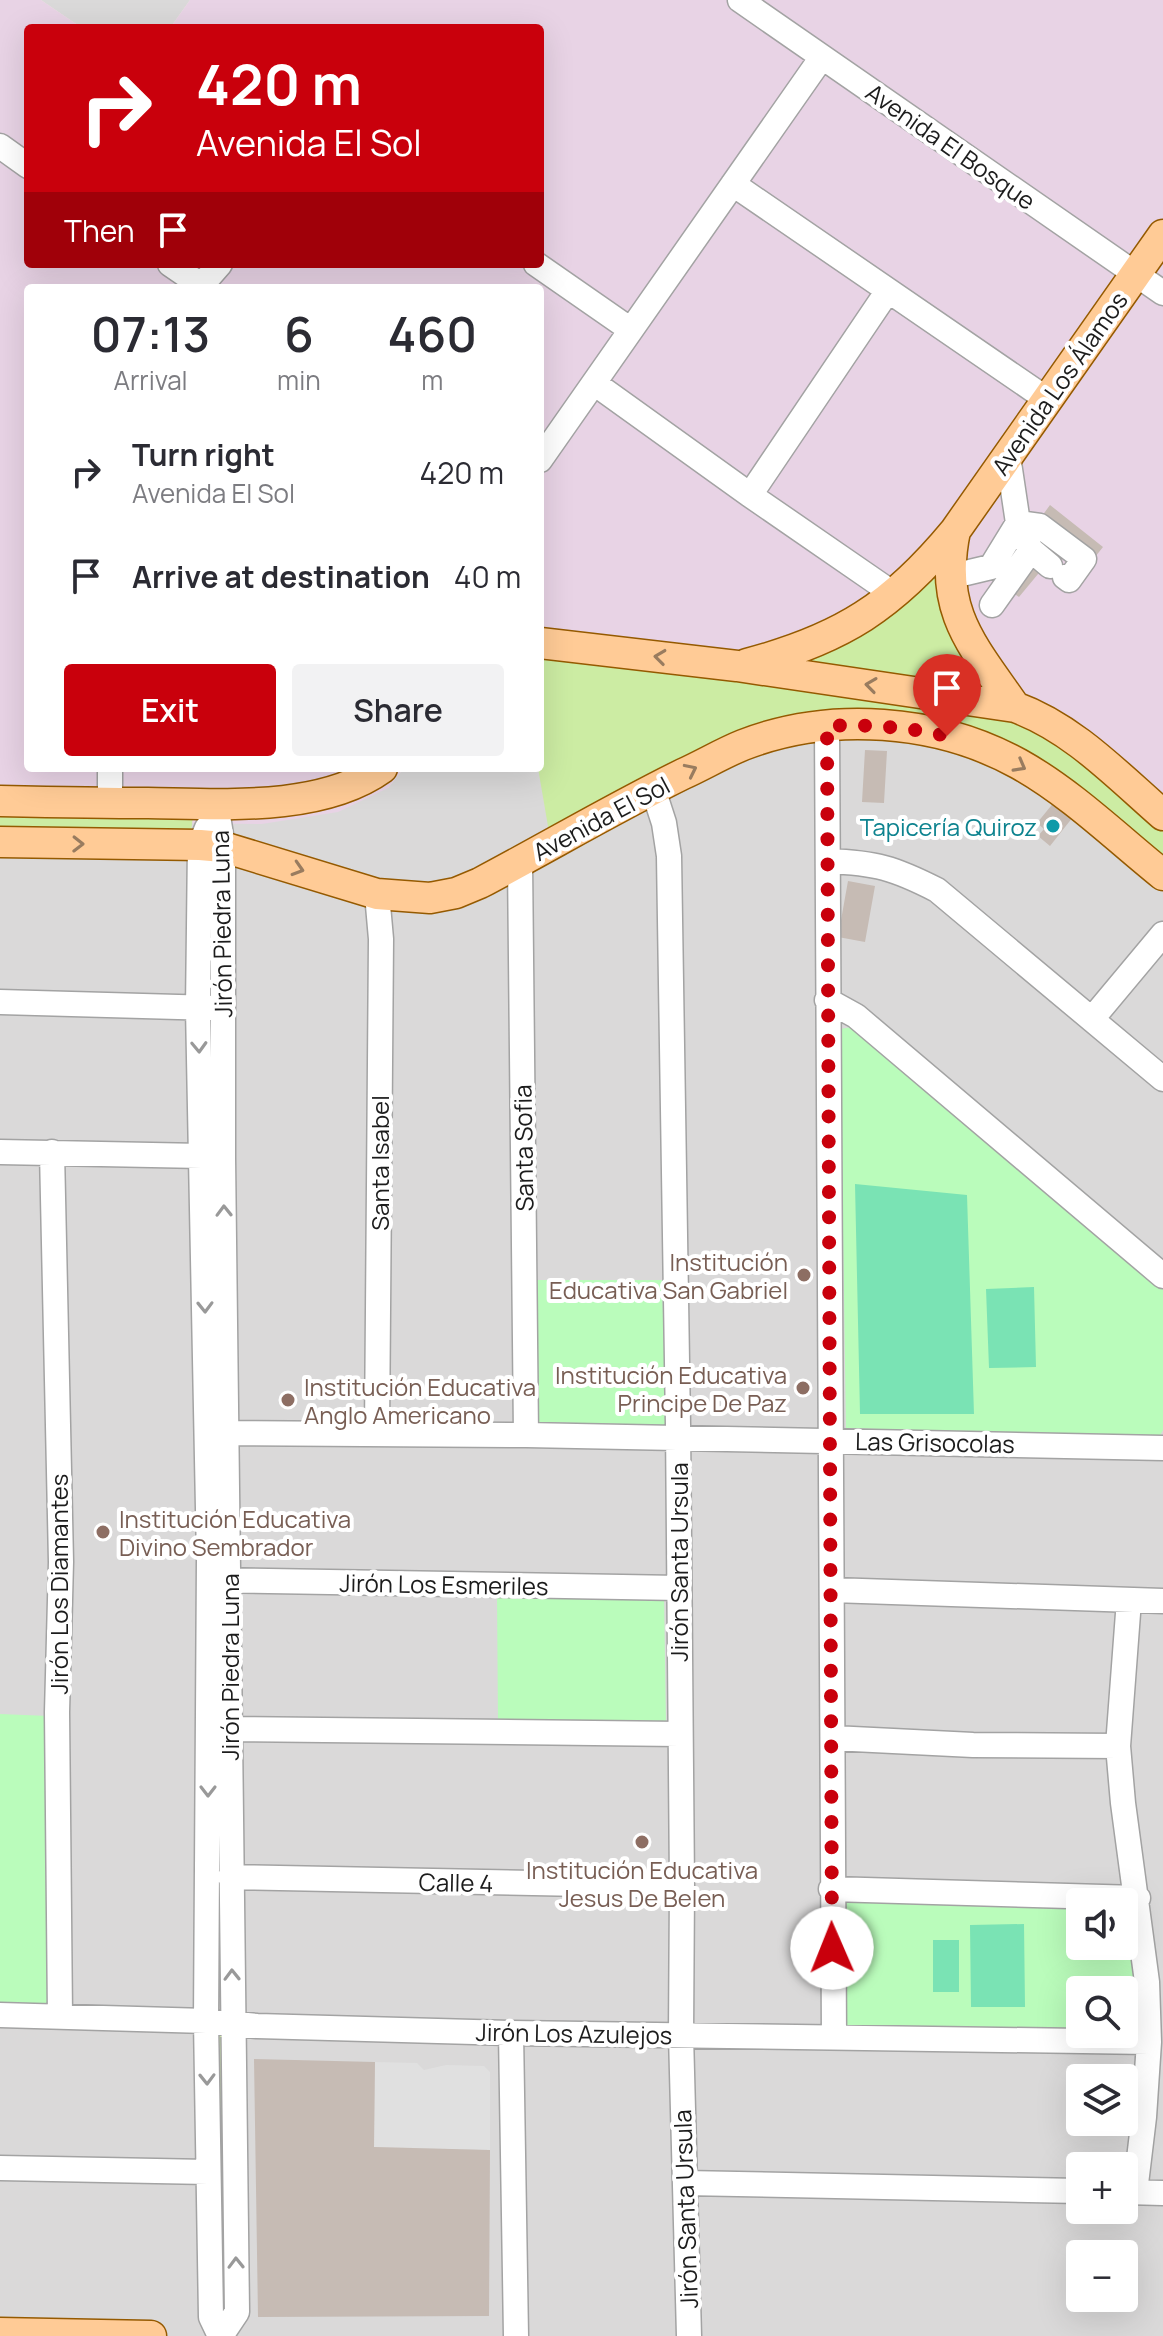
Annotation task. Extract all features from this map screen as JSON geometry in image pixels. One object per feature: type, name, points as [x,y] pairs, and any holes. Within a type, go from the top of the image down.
[{"type":"main road","name":"Avenida Los Álamos","points":[[737,666],[835,633],[895,595],[923,569],[955,531],[1163,235]]},
{"type":"main road","name":"Avenida Los Álamos","points":[[955,531],[949,577],[953,600],[977,655],[1015,707]]},
{"type":"main road","points":[[544,643],[737,666],[1015,707],[1042,717],[1070,735],[1163,815]]},
{"type":"main road","name":"Avenida El Sol","points":[[0,842],[212,846],[377,894],[430,898],[456,893],[520,862],[653,789],[743,745],[785,733],[862,724],[908,728],[947,736],[1019,764],[1053,786],[1163,875]]},
{"type":"main road","points":[[0,801],[216,804],[314,796],[344,789],[367,780],[377,772]]},
{"type":"main road","points":[[0,2333],[151,2336]]},
{"type":"street","name":"Avenida El Bosque","points":[[740,0],[1163,293]]},
{"type":"street","points":[[544,454],[822,57]]},
{"type":"street","points":[[0,146],[24,163]]},
{"type":"street","points":[[733,184],[1048,400]]},
{"type":"street","points":[[176,268],[198,284]]},
{"type":"street","points":[[204,284],[217,268]]},
{"type":"street","points":[[542,268],[631,330]]},
{"type":"street","points":[[750,495],[887,292]]},
{"type":"street","points":[[594,383],[895,595]]},
{"type":"street","points":[[1008,456],[1018,523],[1031,550],[1069,580],[1084,559],[1040,526],[1018,523]]},
{"type":"street","points":[[992,605],[991,567],[1018,523]]},
{"type":"street","points":[[967,637],[1031,550]]},
{"type":"street","points":[[949,577],[991,567]]},
{"type":"street","points":[[827,726],[834,2037]]},
{"type":"street","points":[[110,772],[110,803]]},
{"type":"street","name":"Jirón Santa Ursula","points":[[653,789],[664,823],[669,856],[678,1439],[681,2035],[689,2336]]},
{"type":"street","name":"Jirón Piedra Luna","points":[[212,846],[223,1008],[227,1433],[219,1580],[206,2021],[211,2317],[220,2336],[237,2312],[230,1729],[219,1580],[198,1008],[212,846],[216,804]]},
{"type":"street","points":[[828,861],[868,863],[901,872],[937,890],[1163,1079]]},
{"type":"street","name":"Santa Sofia","points":[[520,862],[526,1435]]},
{"type":"street","name":"Santa Isabel","points":[[377,894],[381,955],[377,1433]]},
{"type":"street","points":[[1092,1019],[1163,934]]},
{"type":"street","points":[[827,1000],[856,1016],[1163,1276]]},
{"type":"street","points":[[0,1002],[223,1008]]},
{"type":"street","points":[[0,1152],[202,1156]]},
{"type":"street","name":"Jirón Los Diamantes","points":[[52,1152],[61,1562],[57,1712],[60,2016]]},
{"type":"street","name":"Las Grisocolas","points":[[227,1433],[526,1435],[1163,1448]]},
{"type":"street","name":"Jirón Los Esmeriles","points":[[219,1580],[679,1588]]},
{"type":"street","points":[[832,1590],[1163,1601]]},
{"type":"street","points":[[1129,1600],[1118,1746],[1136,1888]]},
{"type":"street","points":[[230,1729],[679,1734]]},
{"type":"street","points":[[833,1738],[973,1745],[1118,1746]]},
{"type":"street","name":"Calle 4","points":[[230,1877],[682,1886]]},
{"type":"street","points":[[831,1889],[1066,1896]]},
{"type":"street","points":[[1137,2152],[1144,2117],[1149,2042],[1147,1982],[1138,1898]]},
{"type":"street","name":"Jirón Los Azulejos","points":[[0,2015],[511,2033],[1149,2042]]},
{"type":"street","points":[[511,2033],[516,2336]]},
{"type":"street","points":[[0,2168],[208,2172]]},
{"type":"street","points":[[685,2183],[1066,2191]]},
{"type":"street","points":[[1138,2192],[1163,2193]]},
{"type":"shaded area","points":[[0,0],[41,0],[76,24],[24,24],[24,268],[544,268],[544,24],[173,24],[190,0],[1163,0],[1163,847],[1033,744],[544,671],[544,284],[24,284],[24,772],[401,772],[388,788],[338,812],[262,824],[0,821]]},
{"type":"shaded area","points":[[41,0],[190,0],[173,24],[76,24]]},
{"type":"shaded area","points":[[953,718],[1163,847],[1163,2336],[0,2336],[0,821],[388,788],[401,772],[544,772],[544,768]]},
{"type":"shaded area","points":[[375,2062],[417,2063],[424,2070],[446,2065],[484,2066],[490,2072],[490,2150],[374,2147]]},
{"type":"green space","points":[[939,562],[986,691],[788,665]]},
{"type":"green space","points":[[544,650],[1002,714],[1059,743],[1163,830],[1163,867],[1053,775],[850,714],[549,832],[539,772],[544,772]]},
{"type":"green space","points":[[0,806],[193,817],[191,831],[0,833]]},
{"type":"green space","points":[[852,1027],[1163,1287],[1163,1430],[1159,1437],[846,1428],[840,1029]]},
{"type":"green space","points":[[855,1184],[967,1195],[974,1414],[860,1414]]},
{"type":"green space","points":[[537,1280],[662,1280],[666,1425],[537,1422]]},
{"type":"green space","points":[[1034,1287],[1036,1367],[989,1368],[986,1289]]},
{"type":"green space","points":[[497,1595],[664,1596],[666,1726],[498,1723]]},
{"type":"green space","points":[[0,1714],[49,1716],[50,2005],[0,2004]]},
{"type":"green space","points":[[839,1897],[1066,1903],[1066,1960],[1138,1960],[1138,1939],[1146,2033],[1138,2033],[1138,1976],[1066,1976],[1066,2032],[840,2028]]},
{"type":"green space","points":[[1024,1924],[1025,2007],[971,2007],[970,1925]]},
{"type":"green space","points":[[933,1940],[959,1940],[959,1992],[933,1992]]},
{"type":"green space","points":[[217,2032],[222,2037],[226,2312],[221,2318]]},
{"type":"building","points":[[1050,505],[1103,547],[1095,557],[1042,516]]},
{"type":"building","points":[[1029,557],[1043,568],[1019,597],[1005,588]]},
{"type":"building","points":[[865,750],[887,751],[884,803],[862,802]]},
{"type":"building","name":"Tapicería Quiroz","points":[[1055,801],[1073,817],[1050,846],[1038,836],[1044,829],[1037,823]]},
{"type":"building","points":[[848,881],[875,886],[865,942],[838,937]]},
{"type":"building","points":[[254,2059],[375,2062],[374,2147],[490,2150],[489,2316],[258,2317]]},
{"type":"place","name":"Tapicería Quiroz","points":[[1053,826]]},
{"type":"place","name":"Institución Educativa San Gabriel","points":[[804,1275]]},
{"type":"place","name":"Institución Educativa Principe De Paz","points":[[803,1388]]},
{"type":"place","name":"Institución Educativa Anglo Americano","points":[[288,1400]]},
{"type":"place","name":"Institución Educativa Divino Sembrador","points":[[103,1532]]},
{"type":"place","name":"Institución Educativa Jesus De Belen","points":[[642,1842]]},
{"type":"route","points":[[832,1948],[827,726],[862,724],[908,728],[947,736]]}]
